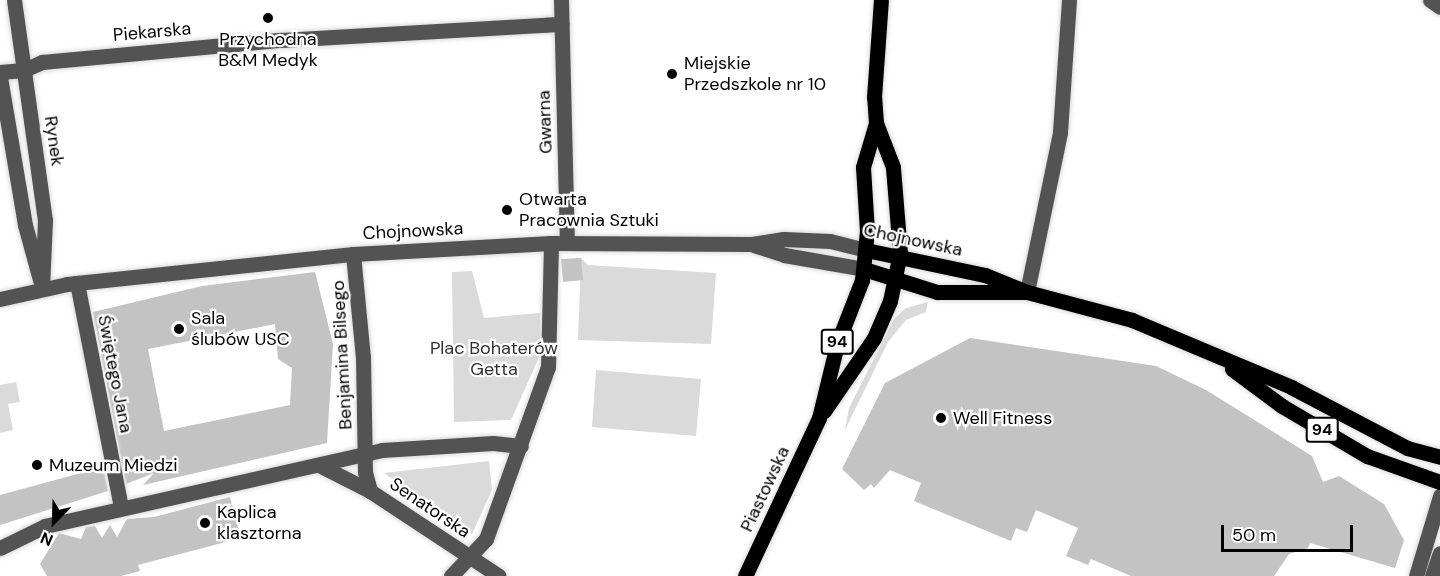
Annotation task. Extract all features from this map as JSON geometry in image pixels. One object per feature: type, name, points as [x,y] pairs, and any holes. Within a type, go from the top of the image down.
[{"type":"main road","points":[[876,123],[874,58],[881,0]]},
{"type":"main road","name":"Piastowska","points":[[819,418],[837,344],[864,269],[866,250],[863,167],[876,123]]},
{"type":"main road","name":"Piastowska","points":[[745,576],[819,418],[864,357],[895,280],[899,259],[893,166],[876,123]]},
{"type":"main road","name":"Chojnowska","points":[[866,250],[899,259],[986,275],[1027,292],[1132,320],[1215,357],[1291,387],[1407,448],[1440,457]]},
{"type":"main road","name":"Chojnowska","points":[[864,269],[895,280],[964,295],[1027,292]]},
{"type":"main road","name":"Chojnowska","points":[[1215,357],[1282,406],[1367,456],[1440,483]]},
{"type":"street","name":"Rynek","points":[[14,0],[31,67],[46,226],[42,289]]},
{"type":"street","name":"Gwarna","points":[[561,0],[567,243]]},
{"type":"street","points":[[1027,292],[1061,124],[1069,0]]},
{"type":"street","points":[[1430,0],[1440,7]]},
{"type":"street","name":"Piekarska","points":[[0,72],[280,40],[562,24]]},
{"type":"street","points":[[0,77],[25,225],[42,289]]},
{"type":"street","name":"Chojnowska","points":[[77,283],[353,254],[551,243],[752,244],[830,241],[866,250]]},
{"type":"street","points":[[451,576],[471,559],[486,538],[548,367],[551,243]]},
{"type":"street","name":"Chojnowska","points":[[752,244],[784,255],[864,269]]},
{"type":"street","name":"Benjamina Bilsego","points":[[353,254],[359,282],[364,455]]},
{"type":"street","points":[[0,299],[77,283]]},
{"type":"street","name":"Świętego Jana","points":[[77,283],[121,508]]},
{"type":"street","points":[[0,548],[45,526],[364,455],[443,445],[521,446]]},
{"type":"street","name":"Senatorska","points":[[364,455],[370,492],[499,576]]},
{"type":"street","points":[[319,465],[370,492]]},
{"type":"street","points":[[1416,576],[1440,496]]},
{"type":"street","points":[[1432,576],[1440,553]]},
{"type":"green space","points":[[581,258],[588,265],[716,273],[711,344],[578,340]]},
{"type":"green space","name":"Plac Bohaterów Getta","points":[[472,271],[484,318],[540,313],[541,353],[511,420],[454,422],[452,272]]},
{"type":"green space","points":[[928,302],[926,312],[906,320],[888,342],[845,430],[849,408],[894,319],[906,308]]},
{"type":"green space","points":[[596,370],[701,379],[696,436],[592,427]]},
{"type":"green space","points":[[16,382],[20,402],[8,404],[13,430],[0,433],[0,385]]},
{"type":"green space","points":[[489,461],[492,490],[472,534],[384,473]]},
{"type":"building","points":[[581,258],[583,280],[563,282],[561,259]]},
{"type":"building","points":[[315,272],[333,344],[327,443],[143,485],[154,473],[126,484],[93,312],[202,286]],"holes":[[[275,324],[278,359],[292,368],[290,405],[164,431],[148,349]]]},
{"type":"building","points":[[970,338],[1156,366],[1206,390],[1312,456],[1323,482],[1339,476],[1384,504],[1404,540],[1395,568],[1310,543],[1308,548],[1289,554],[1274,576],[1131,576],[1091,559],[1088,565],[1066,556],[1078,528],[1036,510],[1027,532],[1016,528],[1011,541],[914,501],[921,483],[890,470],[874,488],[871,484],[864,490],[842,469],[885,383]]},
{"type":"building","points":[[103,467],[108,491],[0,525],[0,495]]},
{"type":"building","points":[[230,497],[241,538],[138,565],[140,571],[121,576],[47,576],[40,564],[59,533],[81,539],[86,527],[95,526],[102,538],[110,525],[117,537],[127,519],[154,517]]},
{"type":"place","name":"Przychodna B&M Medyk","points":[[268,18]]},
{"type":"place","name":"Miejskie Przedszkole nr 10","points":[[672,74]]},
{"type":"place","name":"Otwarta Pracownia Sztuki","points":[[507,210]]},
{"type":"place","name":"Sala ślubów USC","points":[[179,329]]},
{"type":"place","name":"Well Fitness","points":[[941,418]]},
{"type":"place","name":"Muzeum Miedzi","points":[[37,465]]},
{"type":"place","name":"Kaplica klasztorna","points":[[205,523]]}]
